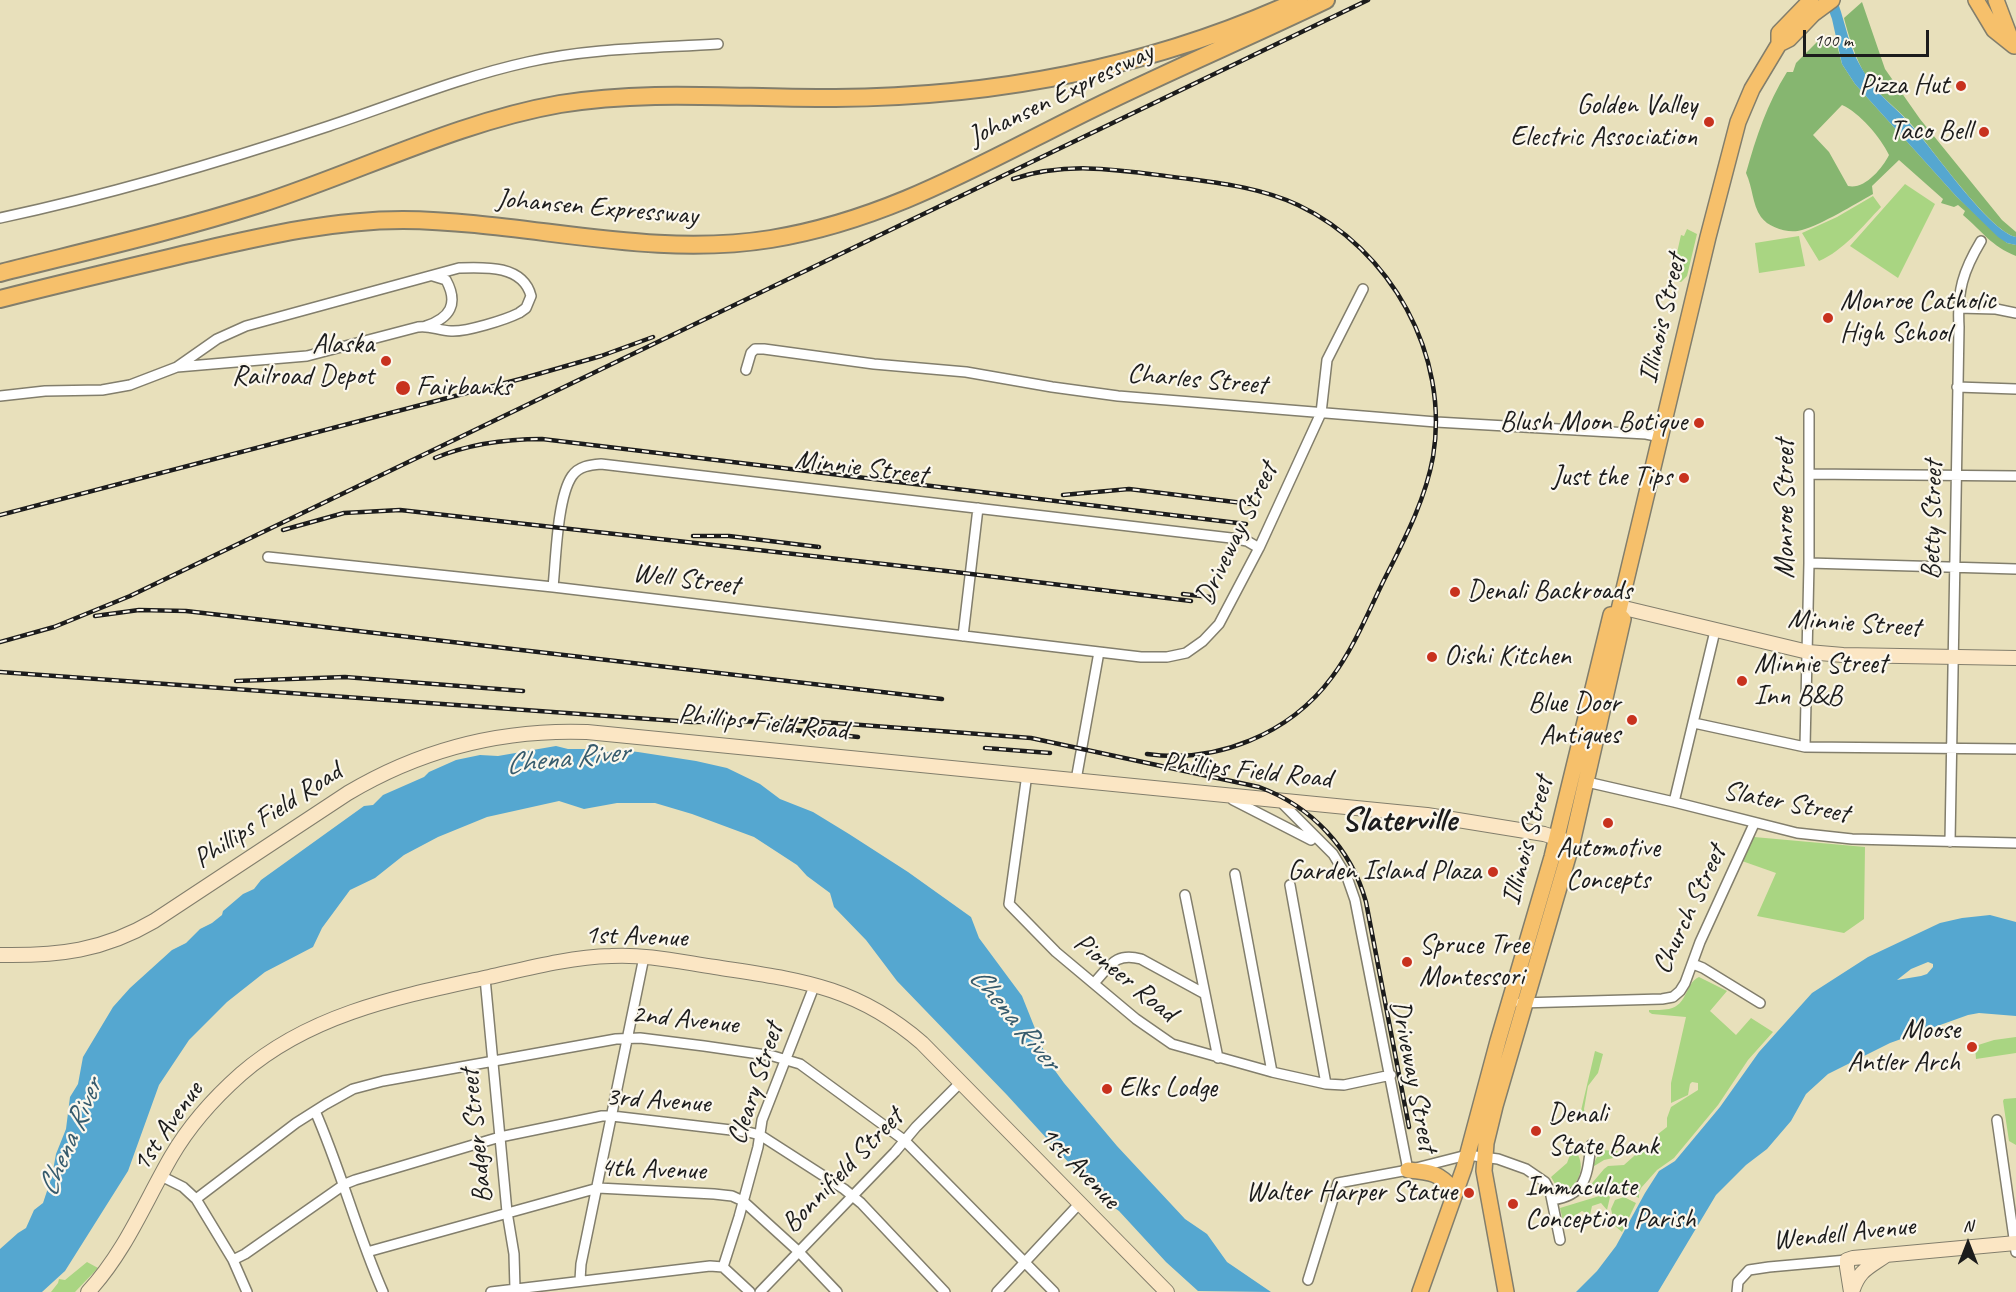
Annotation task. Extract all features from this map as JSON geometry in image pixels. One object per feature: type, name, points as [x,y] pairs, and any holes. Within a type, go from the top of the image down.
[{"type":"highway","name":"Johansen Expressway","points":[[0,273],[158,233],[252,206],[468,129],[533,110],[593,100],[648,96],[903,97],[996,88],[1062,77],[1143,57],[1239,26],[1299,0]]},
{"type":"highway","name":"Johansen Expressway","points":[[0,298],[227,244],[355,222],[398,220],[451,222],[613,242],[671,246],[744,243],[810,232],[865,217],[900,204],[1095,107],[1326,0]]},
{"type":"main road","name":"Illinois Street","points":[[1420,1292],[1467,1155],[1509,1003],[1587,783],[1623,619],[1619,610],[1708,237],[1738,122],[1752,89],[1779,44],[1779,33],[1811,5],[1832,0]]},
{"type":"main road","points":[[1976,0],[1994,30],[2015,48]]},
{"type":"main road","points":[[1996,0],[2015,48]]},
{"type":"main road","name":"Illinois Street","points":[[1506,1292],[1484,1171],[1484,1157],[1495,1106],[1526,1003],[1565,841],[1611,615],[1619,610]]},
{"type":"main road","points":[[1408,1170],[1432,1172],[1445,1179],[1455,1191]]},
{"type":"street","points":[[0,218],[186,172],[331,126],[452,83],[529,62],[582,53],[718,44]]},
{"type":"street","name":"Betty Street","points":[[1950,842],[1958,297],[1965,268],[1981,241]]},
{"type":"street","points":[[0,396],[45,391],[114,388],[145,380],[177,367],[217,339],[246,326],[459,268],[511,272],[525,281],[531,296],[526,308],[512,316],[459,331],[443,331],[426,326]]},
{"type":"street","points":[[177,367],[295,358],[426,326],[445,318],[452,302],[446,280],[438,276],[428,276]]},
{"type":"street","name":"Driveway Street","points":[[1099,652],[1141,657],[1167,657],[1186,653],[1203,641],[1218,624],[1259,548],[1321,413],[1327,360],[1363,289]]},
{"type":"street","points":[[1958,308],[1996,309],[2016,313]]},
{"type":"street","name":"Charles Street","points":[[746,370],[750,353],[764,349],[874,364],[966,372],[1118,396],[1436,422],[1646,434],[1661,437]]},
{"type":"street","points":[[1957,387],[2016,389]]},
{"type":"street","name":"Monroe Street","points":[[1805,747],[1808,652],[1809,414]]},
{"type":"street","name":"Minnie Street","points":[[553,587],[566,490],[573,475],[584,465],[601,464],[1231,538],[1259,548]]},
{"type":"street","points":[[1809,474],[2016,476]]},
{"type":"street","points":[[963,636],[978,508]]},
{"type":"street","name":"Well Street","points":[[268,557],[553,587],[1099,652]]},
{"type":"street","points":[[1809,563],[2016,569]]},
{"type":"street","name":"Minnie Street","points":[[1619,610],[1808,652],[1843,655],[2016,658]]},
{"type":"street","points":[[1674,802],[1715,631]]},
{"type":"street","points":[[1076,780],[1099,652]]},
{"type":"street","points":[[1694,723],[1805,747],[2016,749]]},
{"type":"street","name":"Phillips Field Road","points":[[0,955],[47,955],[74,952],[106,944],[129,935],[154,921],[334,802],[375,777],[406,762],[437,751],[499,736],[551,731],[587,732],[1027,774],[1427,815],[1544,834],[1565,841]]},
{"type":"street","name":"Pioneer Road","points":[[1027,774],[1009,904],[1056,952],[1136,1019],[1172,1044],[1218,1058],[1326,1084],[1344,1085],[1391,1075]]},
{"type":"street","name":"Slater Street","points":[[1587,783],[1797,833],[1852,839],[2016,843]]},
{"type":"street","name":"Driveway Street","points":[[1215,794],[1242,804],[1301,834],[1333,854]]},
{"type":"street","name":"Driveway Street","points":[[1279,799],[1333,854],[1347,877],[1355,900],[1408,1170]]},
{"type":"street","name":"Church Street","points":[[1509,1003],[1673,997],[1680,991],[1693,964],[1700,942],[1754,824]]},
{"type":"street","points":[[1235,874],[1272,1072]]},
{"type":"street","points":[[1290,885],[1326,1084]]},
{"type":"street","points":[[1185,896],[1218,1058]]},
{"type":"street","name":"1st Avenue","points":[[88,1292],[109,1268],[136,1225],[179,1145],[214,1100],[253,1064],[280,1046],[340,1015],[360,1008],[563,961],[614,956],[644,957],[815,984],[863,1003],[894,1021],[922,1043],[1166,1292]]},
{"type":"street","points":[[1094,983],[1116,959],[1131,956],[1205,994]]},
{"type":"street","points":[[580,1280],[581,1264],[644,957]]},
{"type":"street","points":[[1693,964],[1760,1003]]},
{"type":"street","name":"Badger Street","points":[[484,978],[507,1212],[514,1254],[515,1288]]},
{"type":"street","name":"Cleary Street","points":[[723,1267],[743,1201],[762,1120],[815,984]]},
{"type":"street","name":"2nd Avenue","points":[[196,1199],[315,1111],[352,1089],[366,1084],[627,1038],[704,1046],[785,1059],[800,1064],[812,1072],[904,1140],[1054,1292]]},
{"type":"street","name":"Bonnifield Street","points":[[760,1292],[960,1083]]},
{"type":"street","points":[[315,1111],[345,1184],[367,1252],[383,1292]]},
{"type":"street","name":"3rd Avenue","points":[[233,1260],[345,1184],[500,1137],[602,1116],[612,1116],[759,1135],[861,1203],[945,1292]]},
{"type":"street","points":[[1997,1120],[2015,1246]]},
{"type":"street","points":[[1552,1200],[1566,1198],[1574,1194],[1582,1185],[1588,1170],[1592,1145]]},
{"type":"street","points":[[1308,1280],[1338,1183],[1408,1170],[1467,1155],[1498,1159],[1526,1168],[1545,1182],[1552,1200],[1560,1240]]},
{"type":"street","points":[[161,1176],[183,1187],[196,1199],[233,1260],[247,1292]]},
{"type":"street","name":"4th Avenue","points":[[367,1252],[598,1188],[714,1194],[732,1196],[743,1201],[798,1251],[837,1292]]},
{"type":"street","points":[[997,1292],[1079,1204]]},
{"type":"street","name":"Wendell Avenue","points":[[1737,1292],[1738,1282],[1749,1270],[1857,1257],[2015,1246]]},
{"type":"street","points":[[1852,1292],[1860,1273],[1887,1255]]},
{"type":"street","points":[[1847,1260],[1846,1267],[1852,1292]]},
{"type":"street","points":[[491,1292],[710,1266],[723,1267],[750,1292]]},
{"type":"green space","points":[[1862,2],[1885,69],[1920,119],[2002,220],[2016,232],[2016,237],[2005,232],[1991,220],[1961,187],[1911,124],[1867,78],[1856,55],[1844,18]]},
{"type":"green space","points":[[1835,37],[1842,64],[1855,84],[1956,196],[2007,243],[2016,245],[2016,256],[2000,248],[1988,238],[1963,215],[1965,211],[1958,205],[1954,207],[1941,203],[1943,199],[1899,160],[1872,186],[1873,194],[1819,223],[1802,230],[1785,231],[1774,227],[1761,217],[1746,173],[1750,160],[1763,121],[1780,84],[1787,72],[1793,72],[1796,63],[1819,40]],"holes":[[[1842,105],[1849,108],[1869,126],[1889,155],[1872,177],[1854,186],[1848,186],[1829,152],[1813,135]]]},
{"type":"green space","points":[[1905,184],[1935,204],[1898,278],[1850,246]]},
{"type":"green space","points":[[1873,196],[1881,207],[1844,245],[1819,261],[1802,233],[1837,217]]},
{"type":"green space","points":[[1687,229],[1697,234],[1687,276],[1681,282],[1671,279],[1681,235],[1684,236]]},
{"type":"green space","points":[[1799,236],[1805,266],[1759,273],[1755,243]]},
{"type":"green space","points":[[1754,837],[1865,847],[1864,919],[1844,933],[1757,916],[1776,873],[1742,861]]},
{"type":"green space","points":[[1699,977],[1727,991],[1710,1011],[1736,1035],[1751,1018],[1773,1032],[1748,1060],[1718,1105],[1674,1158],[1657,1170],[1641,1188],[1639,1198],[1618,1188],[1589,1194],[1588,1188],[1608,1166],[1624,1165],[1643,1148],[1651,1150],[1658,1148],[1658,1134],[1667,1127],[1671,1107],[1698,1090],[1698,1083],[1692,1082],[1688,1095],[1671,1103],[1671,1083],[1686,1017],[1652,1014],[1649,1010],[1675,1007],[1683,999],[1694,980]]},
{"type":"green space","points":[[2016,1037],[2016,1053],[1976,1059],[1975,1046]]},
{"type":"green space","points":[[1595,1051],[1603,1054],[1598,1073],[1588,1086],[1584,1109],[1586,1121],[1579,1119]]},
{"type":"green space","points":[[2016,1098],[2016,1145],[2009,1141],[2003,1101]]},
{"type":"green space","points":[[1601,1150],[1617,1151],[1618,1157],[1604,1160],[1591,1168]]},
{"type":"green space","points":[[1574,1153],[1578,1155],[1580,1161],[1580,1173],[1571,1188],[1561,1194],[1551,1177],[1567,1163],[1570,1155]]},
{"type":"green space","points":[[1606,1194],[1610,1197],[1607,1210],[1601,1203],[1592,1206],[1590,1215],[1582,1211],[1566,1222],[1569,1227],[1564,1225],[1560,1208]]},
{"type":"green space","points":[[1624,1197],[1636,1203],[1622,1232],[1615,1226],[1611,1209],[1615,1200]]},
{"type":"green space","points":[[87,1262],[98,1268],[75,1292],[51,1292],[59,1279],[65,1280]]},
{"type":"water","points":[[1825,0],[1837,0],[1854,53],[1876,89],[1906,119],[1976,205],[2005,232],[2016,237],[2016,245],[2007,243],[1998,237],[1956,196],[1855,84],[1842,64],[1832,19]]},
{"type":"water","name":"Chena River","points":[[556,746],[568,749],[599,749],[607,752],[620,750],[638,752],[727,768],[760,784],[780,799],[813,812],[908,872],[971,917],[979,938],[1022,996],[1048,1061],[1064,1083],[1117,1146],[1185,1219],[1207,1234],[1227,1262],[1271,1292],[1198,1291],[1166,1262],[1119,1211],[1102,1199],[1007,1095],[897,981],[866,940],[834,907],[830,893],[807,876],[797,865],[754,837],[655,803],[617,803],[584,809],[559,801],[487,817],[438,837],[404,855],[375,878],[350,890],[322,928],[313,947],[265,972],[227,1002],[189,1040],[159,1085],[128,1171],[65,1271],[42,1292],[0,1292],[0,1249],[26,1228],[34,1210],[43,1203],[56,1154],[66,1129],[70,1097],[78,1084],[83,1057],[113,1007],[130,988],[172,950],[186,943],[200,929],[212,923],[243,894],[254,889],[261,880],[364,806],[373,805],[383,795],[456,760],[480,755],[498,756]]},
{"type":"water","points":[[1990,915],[2016,922],[2016,1016],[1979,1013],[1968,1015],[1890,1043],[1828,1074],[1806,1094],[1791,1121],[1767,1149],[1746,1165],[1716,1195],[1658,1292],[1576,1292],[1597,1271],[1616,1246],[1659,1171],[1675,1161],[1720,1107],[1759,1052],[1812,993],[1868,957],[1940,923]],"holes":[[[1928,962],[1933,964],[1927,974],[1897,980],[1911,969]]]},
{"type":"railway","points":[[0,642],[54,627],[130,596],[1368,0]]},
{"type":"railway","points":[[1013,179],[1035,173],[1079,168],[1123,171],[1245,188],[1298,205],[1331,224],[1361,249],[1386,277],[1407,309],[1422,344],[1432,381],[1436,419],[1433,457],[1419,506],[1359,632],[1332,677],[1315,697],[1295,714],[1250,741],[1199,754],[1173,756],[1147,754]]},
{"type":"railway","points":[[0,515],[524,378],[601,356],[653,337]]},
{"type":"railway","points":[[435,458],[487,443],[542,439],[1246,524]]},
{"type":"railway","points":[[1063,495],[1129,489],[1251,504]]},
{"type":"railway","points":[[283,530],[344,513],[400,510],[955,572],[1191,601]]},
{"type":"railway","points":[[693,536],[729,536],[819,547]]},
{"type":"railway","points":[[1183,594],[1210,597]]},
{"type":"railway","points":[[95,616],[139,610],[186,611],[942,699]]},
{"type":"railway","points":[[0,672],[691,722],[809,721],[1031,738],[1259,787],[1296,805],[1312,817],[1339,847],[1359,882],[1366,902],[1409,1127]]},
{"type":"railway","points":[[236,681],[345,677],[523,691]]},
{"type":"railway","points":[[776,728],[858,737]]},
{"type":"railway","points":[[985,748],[1050,753]]},
{"type":"place","name":"Pizza Hut","points":[[1961,86]]},
{"type":"place","name":"Golden Valley Electric Association","points":[[1709,122]]},
{"type":"place","name":"Taco Bell","points":[[1984,132]]},
{"type":"place","name":"Monroe Catholic High School","points":[[1828,318]]},
{"type":"place","name":"Alaska Railroad Depot","points":[[386,361]]},
{"type":"place","name":"Fairbanks","points":[[403,388]]},
{"type":"place","name":"Blush Moon Botique","points":[[1699,423]]},
{"type":"place","name":"Just the Tips","points":[[1684,478]]},
{"type":"place","name":"Denali Backroads","points":[[1455,592]]},
{"type":"place","name":"Oishi Kitchen","points":[[1432,657]]},
{"type":"place","name":"Minnie Street Inn B&B","points":[[1742,681]]},
{"type":"place","name":"Blue Door Antiques","points":[[1632,720]]},
{"type":"place","name":"Automotive Concepts","points":[[1608,823]]},
{"type":"place","name":"Garden Island Plaza","points":[[1493,872]]},
{"type":"place","name":"Spruce Tree Montessori","points":[[1407,962]]},
{"type":"place","name":"Moose Antler Arch","points":[[1972,1047]]},
{"type":"place","name":"Elks Lodge","points":[[1107,1089]]},
{"type":"place","name":"Denali State Bank","points":[[1536,1131]]},
{"type":"place","name":"Walter Harper Statue","points":[[1469,1193]]},
{"type":"place","name":"Immaculate Conception Parish","points":[[1513,1204]]},
{"type":"district","name":"Slaterville","points":[[1399,821]]}]
